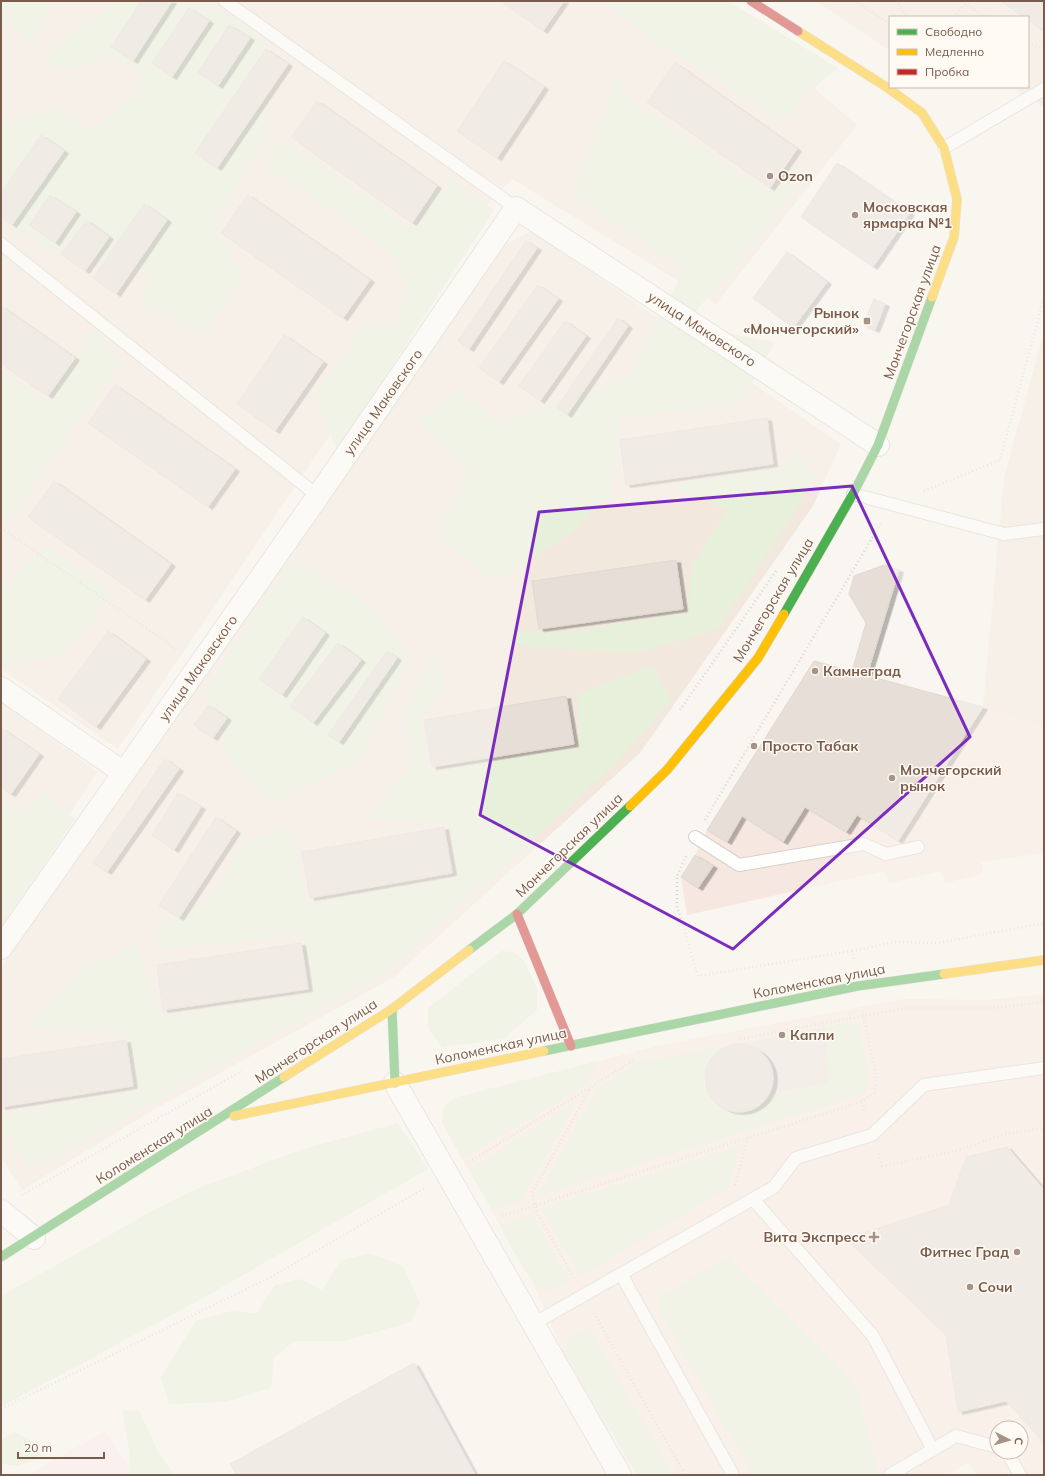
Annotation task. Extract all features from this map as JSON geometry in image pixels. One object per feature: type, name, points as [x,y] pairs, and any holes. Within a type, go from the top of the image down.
[{"type":"street","name":"Мончегорская улица","points":[[221,1118],[392,1009],[517,914],[667,770],[758,658],[852,494],[878,445],[954,237],[957,200],[944,148],[922,113],[888,88],[752,1]]},
{"type":"street","name":"улица Маковского","points":[[1,948],[318,496],[516,208],[878,445]]},
{"type":"street","points":[[1,688],[124,773]]},
{"type":"street","points":[[517,914],[571,1046]]},
{"type":"street","name":"Коломенская улица","points":[[1,1257],[34,1238],[221,1118],[858,986],[1044,960]]},
{"type":"street","points":[[392,1009],[395,1083],[620,1475]]},
{"type":"street","points":[[1,1211],[34,1238]]},
{"type":"lane","points":[[225,1],[516,208]]},
{"type":"lane","points":[[944,148],[1044,89]]},
{"type":"lane","points":[[1,244],[318,496]]},
{"type":"lane","points":[[852,494],[1004,534],[1044,530]]},
{"type":"lane","points":[[695,837],[739,865],[864,844],[886,854],[918,847]]},
{"type":"lane","points":[[533,1324],[774,1187],[796,1158],[872,1135],[924,1085],[1044,1068]]},
{"type":"lane","points":[[753,1199],[873,1336],[933,1450]]},
{"type":"lane","points":[[620,1274],[733,1475]]},
{"type":"lane","points":[[890,1475],[956,1436],[989,1445]]},
{"type":"lane","points":[[1012,1460],[1020,1475]]},
{"type":"path","points":[[855,1],[889,23]]},
{"type":"path","points":[[896,1],[906,16]]},
{"type":"path","points":[[955,16],[965,4],[984,16]]},
{"type":"path","points":[[1029,43],[1044,48]]},
{"type":"path","points":[[1044,297],[1000,460],[892,504],[695,837],[677,876],[677,906],[698,976],[852,951],[895,942],[938,943],[1044,923]]},
{"type":"path","points":[[1,528],[200,665]]},
{"type":"path","points":[[679,712],[778,568]]},
{"type":"path","points":[[477,1225],[533,1205],[861,1102],[874,1093],[877,1079],[863,1016],[852,951]]},
{"type":"path","points":[[738,1040],[906,1008],[990,1008],[1044,1002]]},
{"type":"path","points":[[1,1409],[271,1277],[448,1175],[636,1059]]},
{"type":"path","points":[[22,1196],[249,1067]]},
{"type":"path","points":[[882,1166],[956,1151],[1005,1134],[1044,1128]]},
{"type":"highlighted area","points":[[852,486],[970,737],[733,949],[480,815],[539,512]]},
{"type":"shaded area","points":[[1,1],[685,1],[808,83],[857,125],[716,304],[512,179],[480,212],[118,749],[1,669]]},
{"type":"shaded area","points":[[816,1],[1044,1],[1044,108],[1014,88],[1029,88],[1029,16],[889,16],[889,50]]},
{"type":"shaded area","points":[[531,231],[841,444],[813,506],[640,753],[394,977],[155,1109],[22,1190],[1,1157],[1,967],[503,246]]},
{"type":"shaded area","points":[[1044,332],[1044,727],[983,707],[1004,477]]},
{"type":"shaded area","name":"Мончегорский рынок","points":[[814,661],[994,710],[1044,727],[1044,853],[981,862],[983,874],[945,883],[942,871],[889,883],[885,871],[687,915],[681,877],[695,855],[707,830]]},
{"type":"shaded area","points":[[1,702],[98,772],[1,914]]},
{"type":"shaded area","points":[[1044,994],[1044,1475],[976,1475],[969,1462],[947,1475],[637,1475],[564,1354],[532,1281],[442,1123],[443,1108],[454,1098],[657,1046],[903,999],[987,1000]]},
{"type":"shaded area","points":[[826,1027],[829,1083],[770,1094],[763,1104],[753,1110],[741,1113],[729,1112],[718,1106],[710,1097],[705,1086],[705,1074],[708,1062],[716,1053],[726,1046]]},
{"type":"shaded area","points":[[105,1431],[135,1475],[28,1475]]},
{"type":"green space","points":[[1,1],[54,1],[33,43],[1,22]]},
{"type":"green space","points":[[123,1],[202,1],[263,40],[265,140],[213,224],[244,276],[206,335],[142,303],[148,274],[47,248],[1,221],[1,125],[8,121],[31,118],[57,107],[89,130],[141,91],[135,67],[105,55],[65,71],[43,58],[77,29]]},
{"type":"green space","points":[[600,1],[728,1],[838,68],[808,93],[783,122],[664,47]]},
{"type":"green space","points":[[618,74],[634,103],[768,193],[793,167],[803,173],[766,229],[684,325],[775,342],[739,405],[620,417],[613,491],[572,533],[495,580],[436,535],[469,474],[419,420],[459,388],[498,424],[628,377],[685,268],[573,195]]},
{"type":"green space","points":[[281,137],[413,230],[451,179],[494,210],[337,450],[314,393],[365,325],[392,326],[408,292],[391,253],[266,165]]},
{"type":"green space","points":[[94,330],[122,361],[15,511],[1,521],[1,369],[48,403]]},
{"type":"green space","points":[[795,449],[817,476],[718,629],[634,653],[506,645],[516,632],[569,632],[688,613],[692,565],[727,511],[672,484],[782,467]]},
{"type":"green space","points":[[48,546],[115,595],[61,654],[4,667],[1,665],[1,582],[7,582]]},
{"type":"green space","points":[[292,561],[360,597],[412,658],[359,762],[269,804],[229,758],[205,689]]},
{"type":"green space","points":[[433,649],[447,688],[420,715],[428,771],[578,748],[579,693],[653,666],[671,700],[615,764],[387,971],[31,1170],[1,1128],[1,1114],[136,1091],[124,1033],[24,1028],[77,972],[138,944],[159,1016],[311,993],[301,934],[159,950],[158,924],[207,903],[245,841],[290,826],[307,902],[458,876],[449,824],[369,818],[411,764],[406,712]]},
{"type":"green space","points":[[44,792],[75,819],[1,927],[1,797],[23,814]]},
{"type":"green space","points":[[501,951],[513,952],[523,959],[537,988],[537,1010],[504,1039],[442,1047],[428,1028],[428,1008]]},
{"type":"green space","points":[[857,1021],[871,1084],[863,1094],[537,1196],[597,1088],[637,1063],[726,1046],[711,1060],[705,1075],[707,1089],[714,1102],[726,1110],[740,1112],[755,1108],[770,1094],[829,1083],[826,1027]]},
{"type":"green space","points":[[598,1061],[585,1086],[462,1159],[442,1123],[443,1108],[454,1098]]},
{"type":"green space","points":[[577,1101],[521,1201],[492,1210],[469,1170]]},
{"type":"green space","points":[[398,1123],[428,1169],[205,1297],[1,1407],[1,1296],[156,1209],[201,1187],[300,1150]]},
{"type":"green space","points":[[741,1146],[729,1187],[580,1276],[541,1208]]},
{"type":"green space","points":[[532,1214],[570,1281],[554,1290],[545,1289],[529,1276],[515,1255],[500,1225]]},
{"type":"green space","points":[[369,1253],[403,1266],[420,1303],[411,1322],[344,1341],[294,1341],[274,1358],[271,1388],[226,1402],[169,1404],[161,1377],[196,1321],[231,1311],[256,1313],[275,1285],[300,1279],[322,1290],[340,1261]]},
{"type":"green space","points":[[728,1257],[849,1376],[858,1395],[878,1473],[876,1475],[753,1475],[661,1315],[658,1298]]},
{"type":"green space","points":[[589,1328],[673,1475],[637,1475],[564,1354],[571,1335]]},
{"type":"green space","points":[[139,1410],[159,1454],[175,1475],[128,1475],[130,1458],[123,1411]]},
{"type":"green space","points":[[14,1432],[41,1445],[37,1459],[18,1466],[1,1464],[1,1439]]},
{"type":"building","points":[[141,1],[172,1],[133,61],[111,47]]},
{"type":"building","points":[[501,1],[564,1],[543,31]]},
{"type":"building","points":[[1001,1],[1044,1],[1044,29],[1039,28],[1029,21],[1029,16],[1023,16]]},
{"type":"building","points":[[189,8],[209,21],[172,77],[152,63]]},
{"type":"building","points":[[229,25],[250,38],[218,86],[198,72]]},
{"type":"building","points":[[266,49],[288,64],[217,168],[195,153]]},
{"type":"building","points":[[504,61],[544,87],[497,158],[457,131]]},
{"type":"building","points":[[675,63],[797,149],[770,188],[647,102]]},
{"type":"building","points":[[317,101],[437,186],[412,223],[291,137]]},
{"type":"building","points":[[41,135],[64,151],[12,225],[1,217],[1,193]]},
{"type":"building","name":"Московская ярмарка №1","points":[[837,163],[910,213],[873,267],[801,217]]},
{"type":"building","points":[[50,195],[76,212],[55,243],[29,225]]},
{"type":"building","points":[[248,195],[370,280],[343,318],[221,233]]},
{"type":"building","points":[[144,204],[167,220],[116,294],[93,278]]},
{"type":"building","points":[[86,220],[109,237],[85,271],[61,254]]},
{"type":"building","points":[[526,241],[537,248],[469,349],[458,341]]},
{"type":"building","points":[[787,252],[827,282],[793,328],[753,298]]},
{"type":"building","points":[[538,285],[558,299],[499,382],[479,368]]},
{"type":"building","points":[[874,299],[885,304],[875,330],[863,325]]},
{"type":"building","points":[[1,306],[75,358],[48,396],[1,364]]},
{"type":"building","points":[[618,318],[628,326],[567,415],[557,407]]},
{"type":"building","points":[[565,321],[586,336],[540,401],[519,386]]},
{"type":"building","points":[[284,335],[323,362],[275,431],[237,404]]},
{"type":"building","points":[[115,385],[235,469],[208,507],[88,423]]},
{"type":"building","points":[[767,418],[773,464],[626,485],[620,440]]},
{"type":"building","points":[[54,481],[171,564],[145,600],[28,517]]},
{"type":"building","points":[[676,560],[683,609],[539,629],[532,581]]},
{"type":"building","points":[[884,565],[899,570],[867,675],[852,671],[866,623],[849,594],[854,576]]},
{"type":"building","points":[[303,617],[325,633],[282,695],[259,679]]},
{"type":"building","points":[[108,631],[146,659],[96,727],[58,699]]},
{"type":"building","points":[[338,643],[361,660],[313,723],[290,706]]},
{"type":"building","points":[[387,651],[397,658],[339,742],[328,735]]},
{"type":"building","points":[[814,661],[983,707],[898,841],[857,815],[846,832],[805,807],[783,842],[742,816],[727,842],[707,830]]},
{"type":"building","points":[[566,696],[574,744],[432,767],[424,720]]},
{"type":"building","points":[[208,705],[227,718],[213,738],[194,725]]},
{"type":"building","points":[[1,728],[39,754],[11,794],[1,788]]},
{"type":"building","points":[[165,759],[179,769],[107,872],[93,863]]},
{"type":"building","points":[[178,793],[201,807],[174,850],[152,835]]},
{"type":"building","points":[[216,817],[236,831],[179,918],[159,905]]},
{"type":"building","points":[[444,827],[452,873],[310,898],[302,852]]},
{"type":"building","points":[[695,855],[713,866],[698,888],[681,877]]},
{"type":"building","points":[[301,943],[308,989],[163,1010],[157,965]]},
{"type":"building","points":[[126,1040],[133,1086],[1,1107],[1,1059]]},
{"type":"building","points":[[732,1044],[746,1044],[758,1049],[768,1059],[773,1071],[773,1085],[768,1097],[758,1107],[746,1112],[732,1112],[720,1107],[710,1097],[705,1085],[705,1071],[710,1059],[720,1049]]},
{"type":"building","name":"Сочи","points":[[1007,1147],[1044,1190],[1044,1443],[1029,1426],[1029,1420],[1023,1420],[1006,1401],[958,1412],[946,1335],[846,1239],[949,1205],[966,1157]]},
{"type":"building","points":[[414,1363],[475,1475],[236,1475],[230,1464]]},
{"type":"traffic: fast","points":[[784,614],[853,494],[878,445],[932,297]]},
{"type":"traffic: fast","points":[[469,950],[517,914],[630,806]]},
{"type":"traffic: fast","points":[[544,1051],[858,986],[944,974]]},
{"type":"traffic: fast","points":[[392,1009],[395,1083]]},
{"type":"traffic: fast","points":[[1,1257],[284,1077]]},
{"type":"traffic: slow","points":[[798,31],[888,88],[922,113],[944,148],[957,199],[954,237],[932,297]]},
{"type":"traffic: slow","points":[[630,806],[667,770],[758,658],[784,614]]},
{"type":"traffic: slow","points":[[284,1077],[392,1009],[469,950]]},
{"type":"traffic: slow","points":[[944,974],[1044,960]]},
{"type":"traffic: slow","points":[[234,1116],[544,1051]]},
{"type":"traffic: jam","points":[[751,1],[798,31]]},
{"type":"traffic: jam","points":[[517,914],[571,1046]]},
{"type":"place","name":"Ozon","points":[[770,176]]},
{"type":"place","name":"Московская ярмарка №1","points":[[855,215]]},
{"type":"place","name":"Рынок «Мончегорский»","points":[[867,321]]},
{"type":"place","name":"Камнеград","points":[[815,671]]},
{"type":"place","name":"Просто Табак","points":[[754,746]]},
{"type":"place","name":"Мончегорский рынок","points":[[892,778]]},
{"type":"place","name":"Капли","points":[[782,1035]]},
{"type":"place","name":"Вита Экспресс","points":[[874,1237]]},
{"type":"place","name":"Фитнес Град","points":[[1017,1252]]},
{"type":"place","name":"Сочи","points":[[970,1287]]}]
